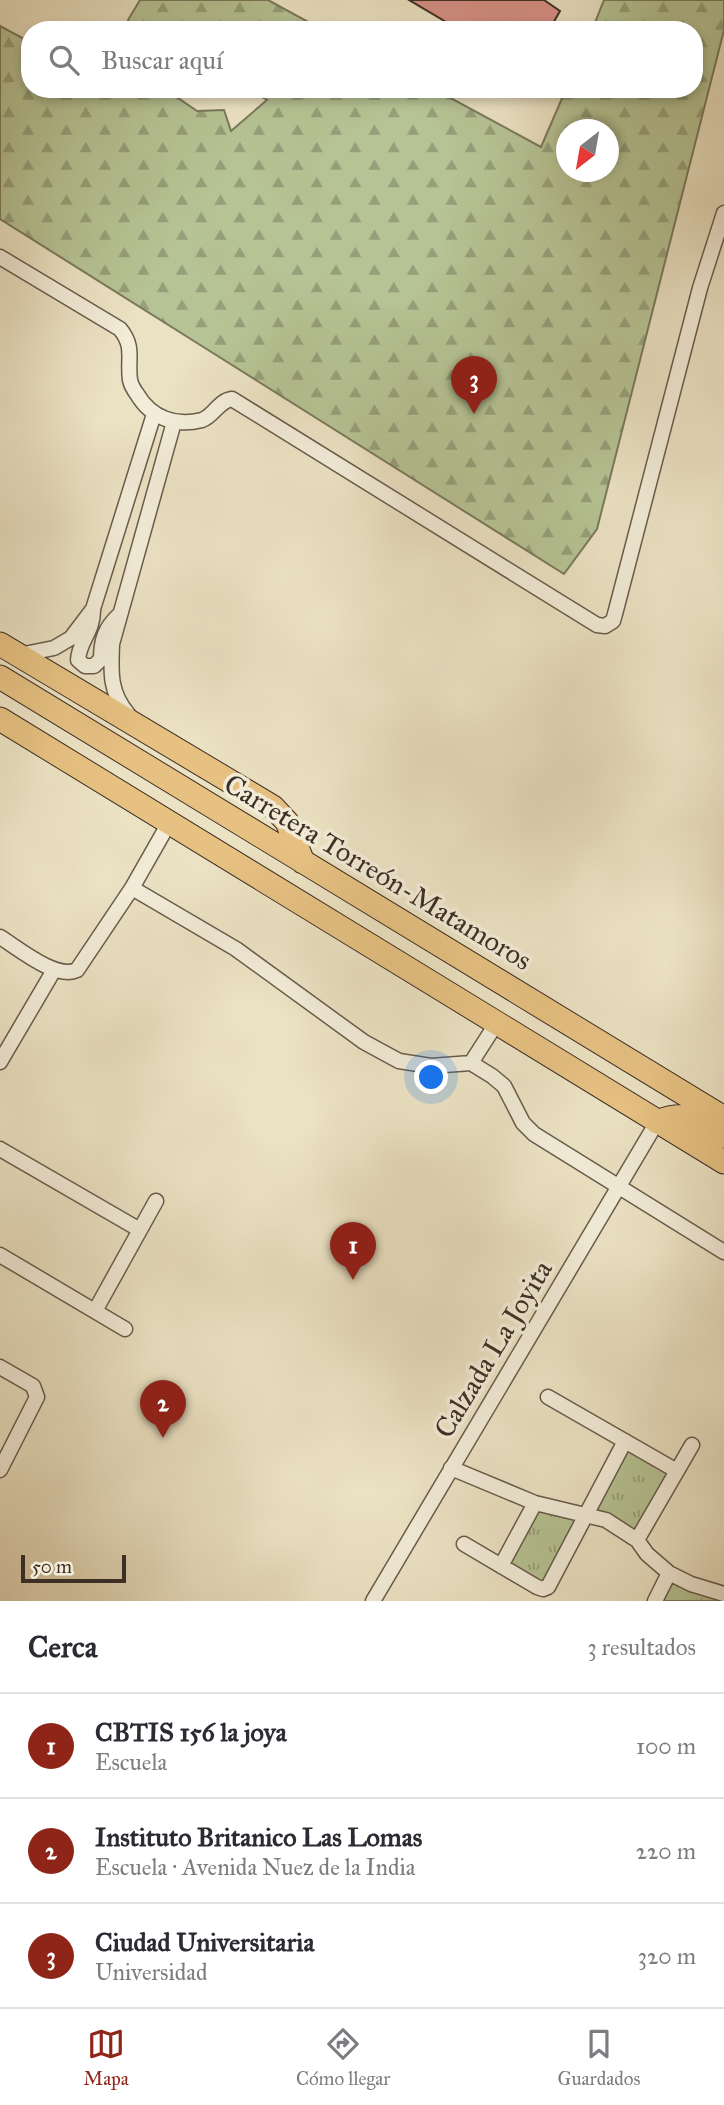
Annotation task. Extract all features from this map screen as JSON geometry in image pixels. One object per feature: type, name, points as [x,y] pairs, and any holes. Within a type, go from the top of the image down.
[{"type":"highway","points":[[9,649],[273,807],[287,822],[303,862]]},
{"type":"highway","name":"Carretera Torreón-Matamoros","points":[[0,677],[724,1118]]},
{"type":"highway","points":[[0,719],[724,1162]]},
{"type":"highway","points":[[657,1122],[671,1116],[685,1115],[724,1136]]},
{"type":"street","points":[[0,257],[120,329],[129,340],[130,383],[142,403],[154,414],[174,422],[205,419],[225,400],[232,399],[597,625],[605,625],[613,621],[700,288],[724,213]]},
{"type":"street","points":[[121,613],[107,626],[102,638],[101,659],[94,666],[85,666],[78,660],[78,654],[93,623],[93,609],[154,414]]},
{"type":"street","points":[[137,726],[118,703],[110,680],[112,644],[174,422]]},
{"type":"street","points":[[9,649],[54,648],[71,638],[93,609]]},
{"type":"street","points":[[0,937],[54,970],[71,973],[77,971],[132,888],[169,823]]},
{"type":"street","points":[[132,888],[236,949],[364,1042],[399,1061],[431,1066],[471,1063],[504,1086],[523,1123],[534,1134],[724,1252]]},
{"type":"street","points":[[0,1062],[54,970]]},
{"type":"street","points":[[471,1063],[496,1024]]},
{"type":"street","name":"Calzada La Joyita","points":[[373,1601],[657,1122]]},
{"type":"street","points":[[0,1149],[140,1230]]},
{"type":"street","points":[[95,1311],[156,1201]]},
{"type":"street","points":[[0,1255],[125,1329]]},
{"type":"street","points":[[0,1367],[33,1386],[37,1397],[0,1469]]},
{"type":"street","points":[[548,1396],[672,1468]]},
{"type":"street","points":[[464,1544],[537,1587],[545,1588],[551,1583],[625,1441]]},
{"type":"street","points":[[637,1540],[672,1468],[692,1445]]},
{"type":"street","points":[[451,1468],[535,1503],[606,1520],[637,1540],[647,1554],[668,1573],[691,1584],[722,1590]]},
{"type":"street","points":[[501,1566],[535,1503]]},
{"type":"street","points":[[655,1601],[668,1573]]},
{"type":"green space","points":[[140,0],[268,0],[306,21],[129,21]]},
{"type":"green space","points":[[604,0],[724,0],[724,30],[597,529],[564,574],[0,219],[0,26],[21,37],[21,98],[178,98],[197,111],[224,110],[231,131],[267,100],[264,98],[451,98],[541,147],[562,98],[703,98],[703,21],[596,21]]},
{"type":"green space","points":[[625,1444],[674,1472],[637,1536],[589,1514]]},
{"type":"green space","points":[[536,1506],[582,1518],[543,1586],[505,1566]]},
{"type":"green space","points":[[669,1576],[724,1597],[724,1601],[658,1601]]},
{"type":"building","points":[[409,0],[544,0],[560,11],[554,21],[444,21]]},
{"type":"place","name":"Ciudad Universitaria","points":[[474,414]]},
{"type":"place","name":"CBTIS 156 la joya","points":[[353,1280]]},
{"type":"place","name":"Instituto Britanico Las Lomas","points":[[163,1438]]}]
